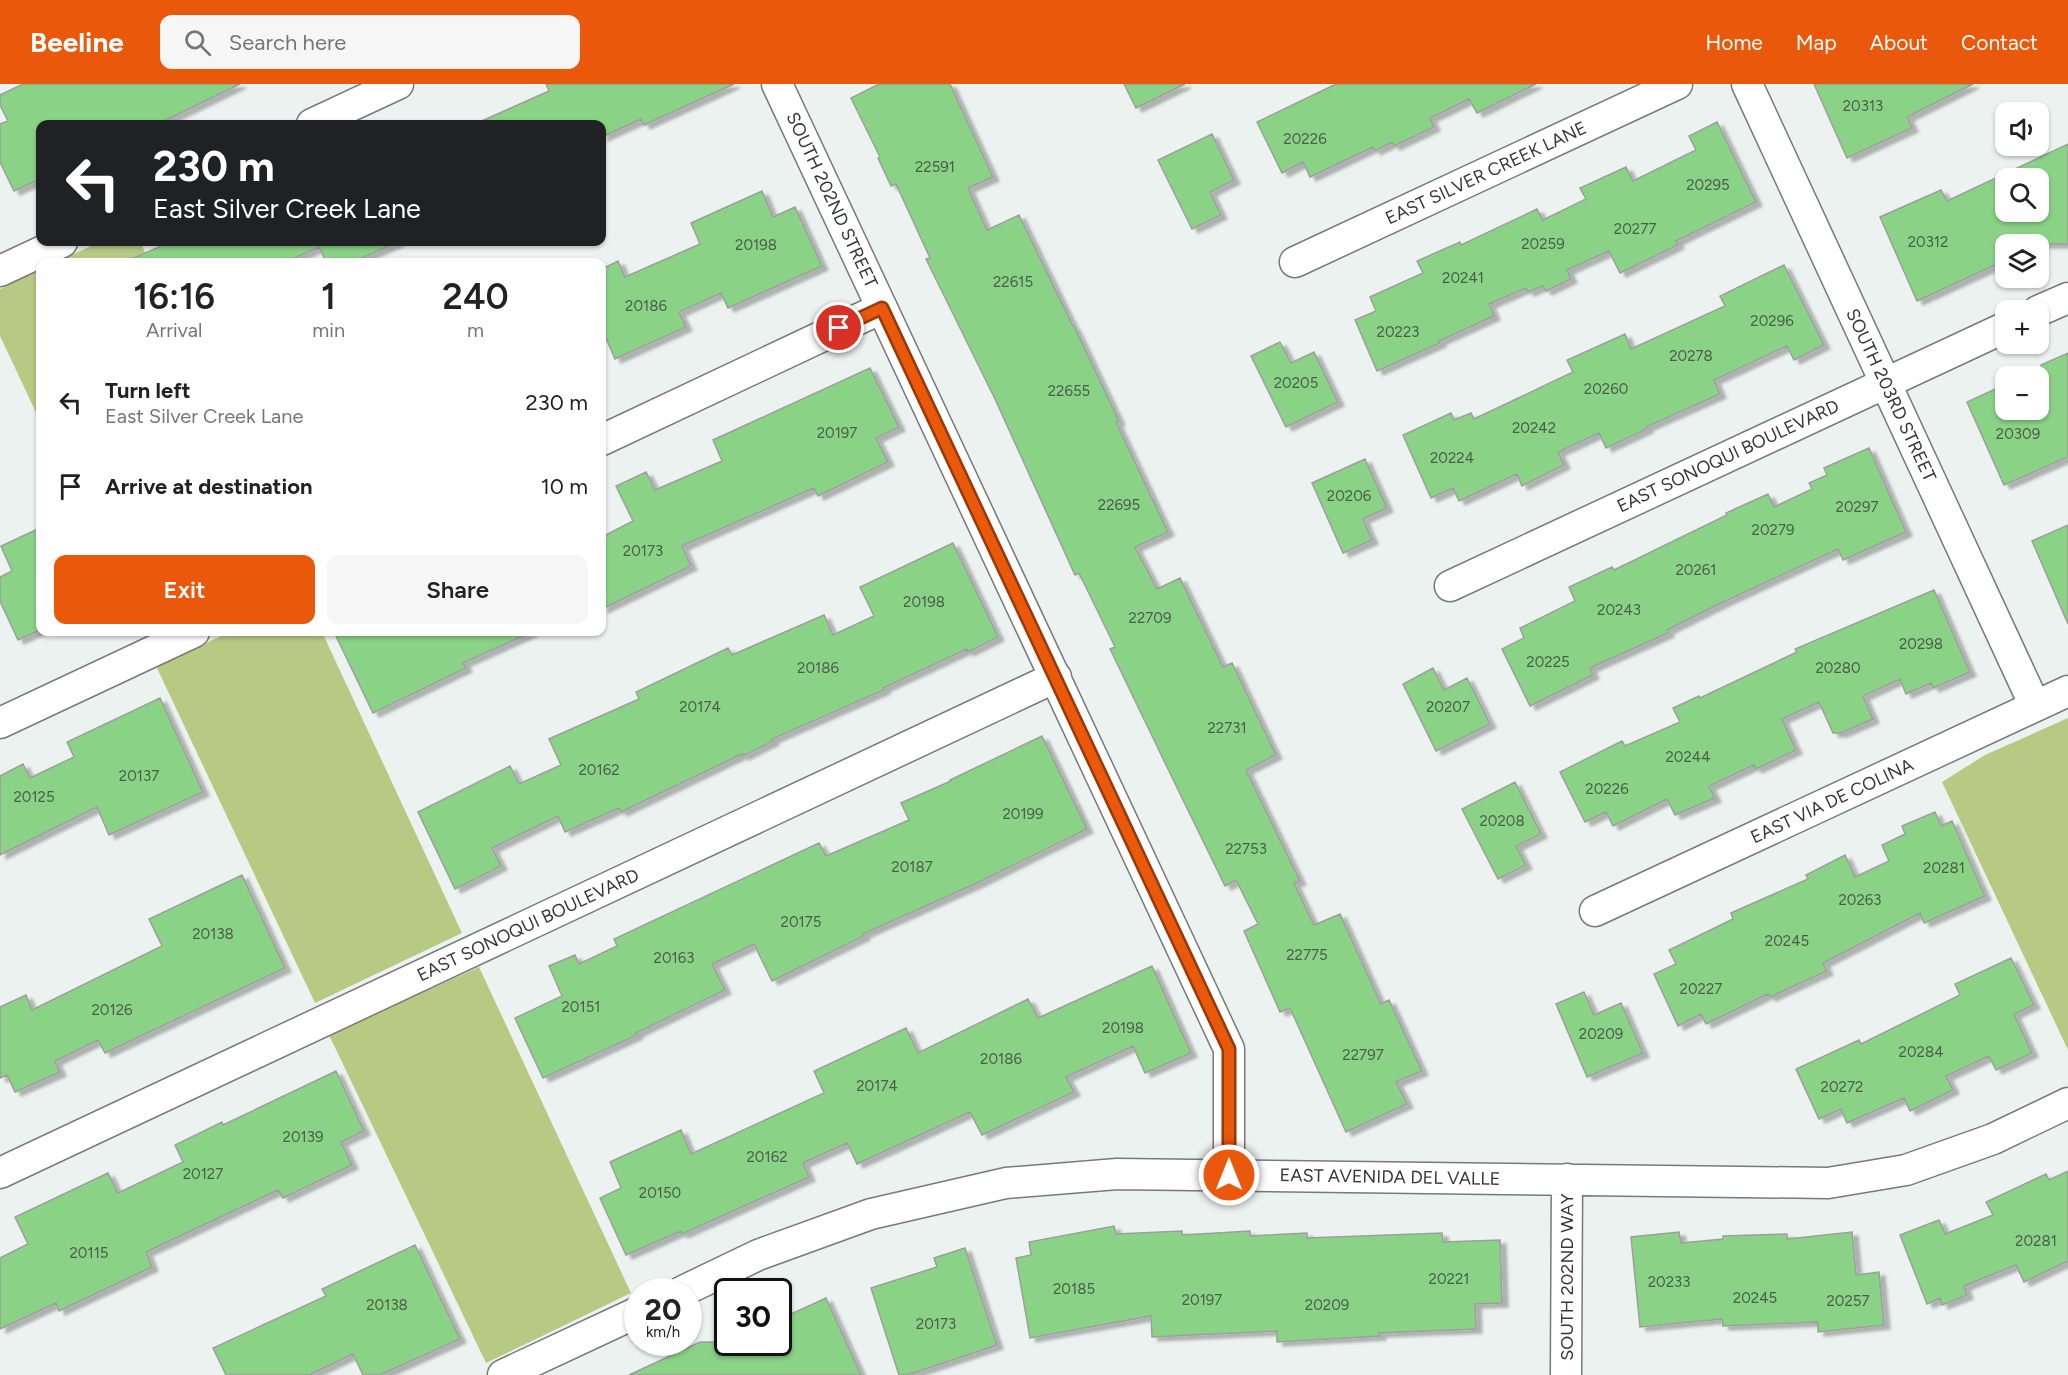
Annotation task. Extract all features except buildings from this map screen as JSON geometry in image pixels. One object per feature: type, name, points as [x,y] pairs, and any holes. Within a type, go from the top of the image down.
[{"type":"street","points":[[321,120],[398,84]]},
{"type":"street","name":"SOUTH 202ND STREET","points":[[777,84],[1229,1049],[1229,1175]]},
{"type":"street","name":"EAST SILVER CREEK LANE","points":[[1295,262],[1677,84]]},
{"type":"street","name":"SOUTH 203RD STREET","points":[[1747,84],[2035,706]]},
{"type":"street","points":[[0,271],[53,246]]},
{"type":"street","points":[[2049,306],[2068,298]]},
{"type":"street","points":[[606,438],[882,308]]},
{"type":"street","name":"EAST SONOQUI BOULEVARD","points":[[1450,586],[1995,332]]},
{"type":"street","points":[[0,723],[186,636]]},
{"type":"street","name":"EAST SONOQUI BOULEVARD","points":[[0,1173],[1056,677]]},
{"type":"street","name":"EAST VIA DE COLINA","points":[[1595,911],[2068,691]]},
{"type":"street","name":"EAST AVENIDA DEL VALLE","points":[[702,1282],[758,1255],[871,1214],[1006,1183],[1117,1174],[1828,1183],[1906,1170],[1992,1139],[2068,1103]]},
{"type":"street","name":"SOUTH 202ND WAY","points":[[1566,1375],[1567,1179]]},
{"type":"street","points":[[506,1374],[624,1319]]},
{"type":"green space","points":[[91,246],[142,246],[148,258],[65,258]]},
{"type":"green space","points":[[36,272],[36,412],[0,336],[0,289]]},
{"type":"green space","points":[[221,636],[324,636],[462,933],[315,1003],[156,666]]},
{"type":"green space","points":[[2068,718],[2068,1050],[1942,782],[1985,755]]},
{"type":"green space","points":[[479,967],[624,1278],[624,1296],[486,1363],[329,1035]]},
{"type":"route","points":[[839,328],[882,308],[1229,1049],[1229,1175]]}]
